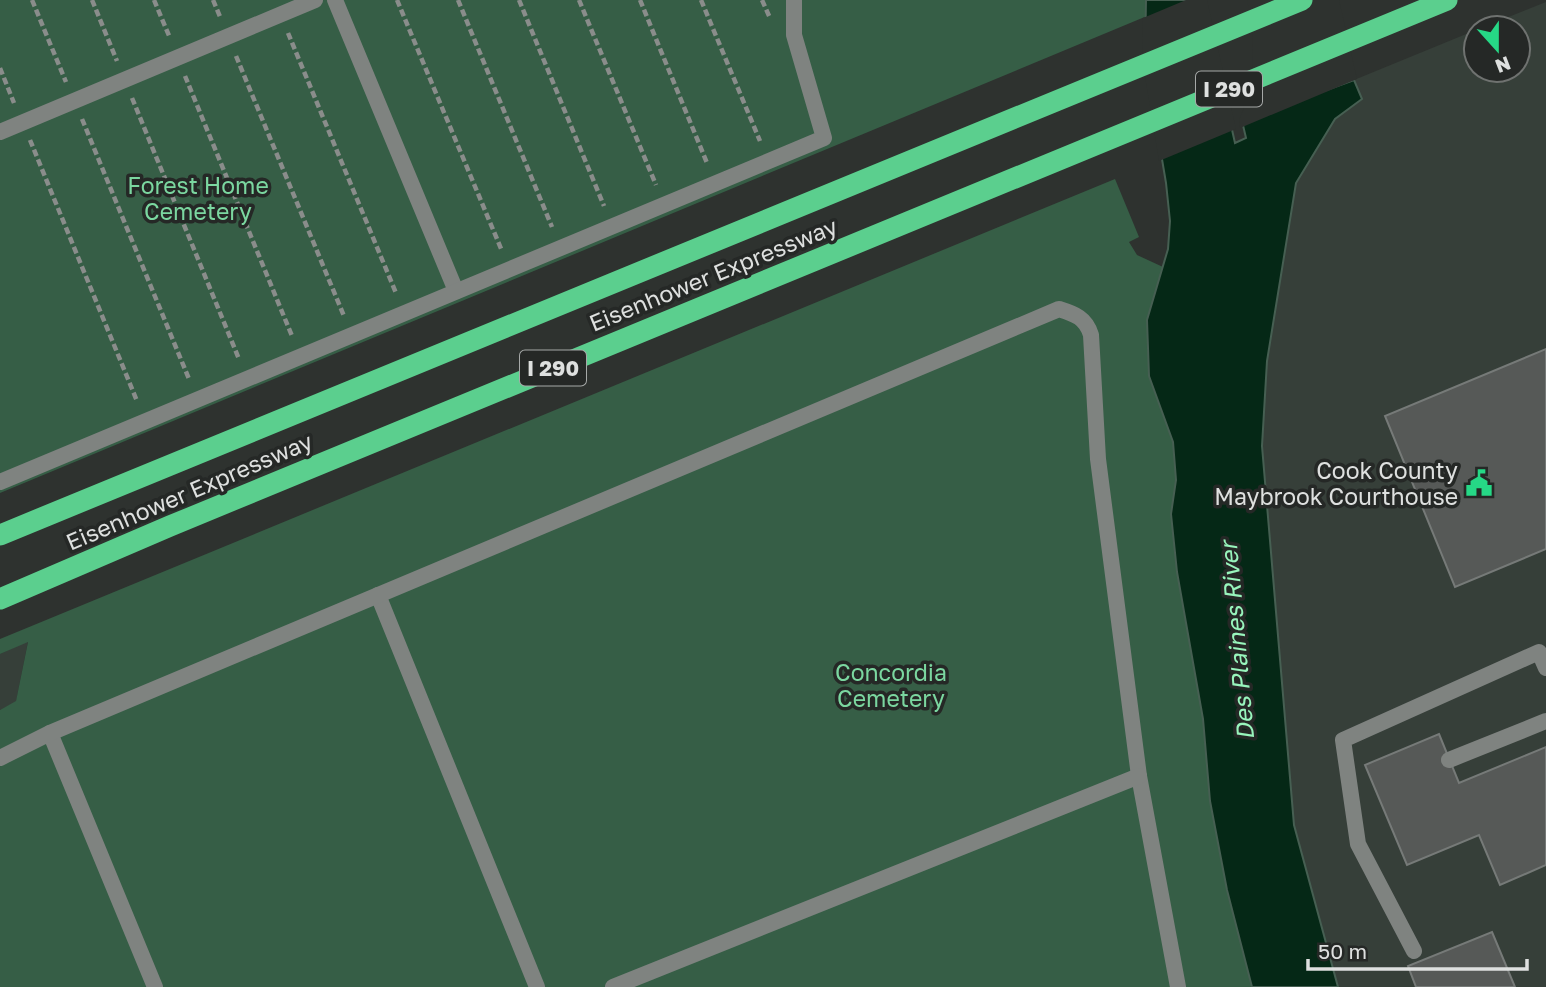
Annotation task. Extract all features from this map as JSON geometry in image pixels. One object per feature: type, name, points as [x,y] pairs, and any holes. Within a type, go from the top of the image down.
[{"type":"highway","name":"Eisenhower Expressway","points":[[0,535],[1302,0]]},
{"type":"highway","name":"Eisenhower Expressway","points":[[0,599],[170,526],[1447,0]]},
{"type":"lane","points":[[0,132],[315,0]]},
{"type":"lane","points":[[335,0],[456,292]]},
{"type":"lane","points":[[0,482],[824,138],[794,35],[794,0]]},
{"type":"lane","points":[[0,758],[50,733],[1059,309],[1077,314],[1088,324],[1091,335],[1098,459],[1139,776],[1178,987]]},
{"type":"lane","points":[[378,595],[537,987]]},
{"type":"lane","points":[[1414,951],[1358,844],[1343,740],[1539,652],[1546,668]]},
{"type":"lane","points":[[1449,760],[1546,721]]},
{"type":"lane","points":[[50,733],[155,987]]},
{"type":"lane","points":[[613,987],[1139,776]]},
{"type":"path","points":[[32,0],[198,400]]},
{"type":"path","points":[[92,0],[247,379]]},
{"type":"path","points":[[154,0],[301,356]]},
{"type":"path","points":[[213,0],[352,335]]},
{"type":"path","points":[[397,0],[509,270]]},
{"type":"path","points":[[458,0],[561,248]]},
{"type":"path","points":[[519,0],[613,226]]},
{"type":"path","points":[[579,0],[665,205]]},
{"type":"path","points":[[640,0],[716,183]]},
{"type":"path","points":[[701,0],[768,161]]},
{"type":"path","points":[[281,15],[404,314]]},
{"type":"path","points":[[0,68],[145,421]]},
{"type":"shaded area","points":[[1546,2],[1546,987],[1338,987],[1294,825],[1262,446],[1267,361],[1296,182],[1335,119],[1362,99],[1354,80],[1462,36],[1462,84],[1532,84],[1532,14],[1516,14]]},
{"type":"shaded area","points":[[28,641],[16,702],[0,710],[0,654]]},
{"type":"green space","name":"Forest Home Cemetery","points":[[0,0],[1146,0],[1147,16],[0,493]]},
{"type":"green space","name":"Concordia Cemetery","points":[[1115,179],[1139,237],[1129,242],[1137,255],[1163,267],[1147,320],[1162,411],[1173,442],[1176,480],[1171,514],[1203,719],[1210,801],[1227,890],[1252,987],[0,987],[0,710],[16,701],[28,642],[0,654],[0,639]]},
{"type":"water","name":"Des Plaines River","points":[[1146,0],[1203,0],[1235,143],[1246,138],[1242,121],[1354,80],[1362,99],[1335,119],[1296,183],[1267,361],[1262,446],[1294,825],[1338,987],[1252,987],[1227,890],[1210,801],[1203,719],[1177,572],[1171,514],[1176,480],[1173,442],[1149,376],[1147,320],[1168,249],[1170,221],[1145,58]]},
{"type":"pier","points":[[1186,0],[1207,0],[1236,129],[1159,161],[1142,58],[1143,18]]},
{"type":"pier","points":[[1247,0],[1339,0],[1357,79],[1240,128],[1239,120],[1252,88],[1253,30]]},
{"type":"building","name":"Cook County Maybrook Courthouse","points":[[1546,349],[1546,549],[1455,587],[1385,416]]},
{"type":"building","points":[[1439,734],[1459,783],[1546,747],[1546,865],[1500,885],[1479,835],[1407,865],[1365,765]]},
{"type":"building","points":[[1492,932],[1515,987],[1416,987],[1408,966]]},
{"type":"place","name":"Cook County Maybrook Courthouse","points":[[1479,483]]}]
